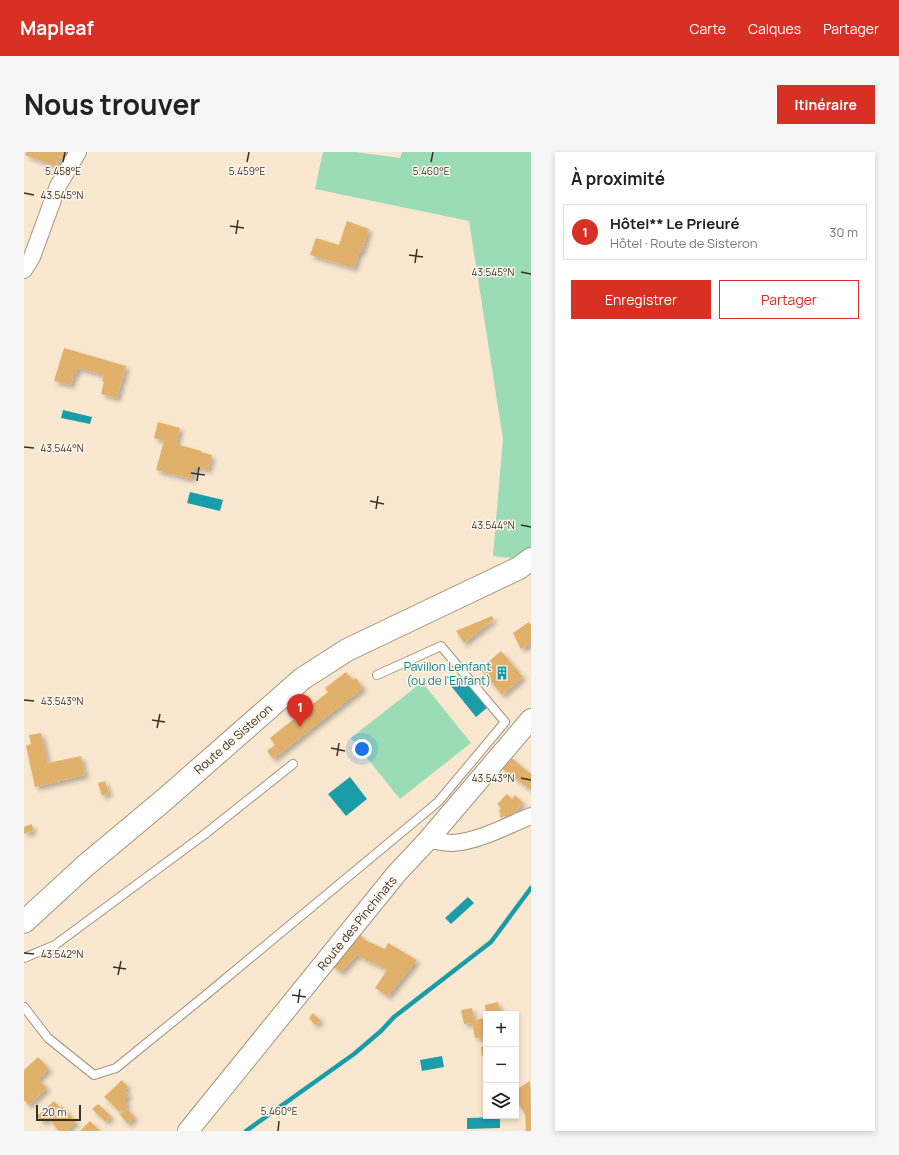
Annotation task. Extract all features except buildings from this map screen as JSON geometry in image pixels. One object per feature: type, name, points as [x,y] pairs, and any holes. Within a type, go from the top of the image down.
[{"type":"main road","name":"Route de Sisteron","points":[[24,922],[85,866],[164,800],[302,679],[346,650],[519,568],[531,559]]},
{"type":"street","points":[[24,270],[32,257],[58,186],[78,152]]},
{"type":"street","name":"Route des Pinchinats","points":[[188,1131],[397,873],[428,840],[531,719]]},
{"type":"street","points":[[428,840],[451,843],[469,840],[531,816]]},
{"type":"lane","points":[[24,1007],[48,1038],[94,1075],[116,1068],[438,802],[505,722],[441,646],[377,675]]},
{"type":"lane","points":[[24,958],[55,945],[205,834],[293,764]]},
{"type":"green space","points":[[323,152],[355,152],[400,158],[402,152],[531,152],[531,560],[493,556],[503,439],[469,221],[315,189]]},
{"type":"green space","points":[[422,682],[471,743],[400,799],[351,738]]},
{"type":"water","points":[[63,410],[92,417],[90,424],[61,418]]},
{"type":"water","points":[[190,492],[223,500],[220,511],[187,503]]},
{"type":"water","points":[[464,676],[488,707],[476,717],[451,686]]},
{"type":"water","points":[[350,777],[367,799],[346,816],[328,794]]},
{"type":"water","points":[[468,897],[474,903],[451,924],[445,918]]},
{"type":"water","points":[[442,1056],[444,1067],[422,1071],[420,1060]]},
{"type":"water","points":[[467,1118],[500,1119],[500,1128],[467,1129]]},
{"type":"waterway","points":[[246,1131],[354,1054],[381,1031],[394,1017],[491,942],[531,888]]},
{"type":"place","name":"Pavillon Lenfant (ou de l'Enfant)","points":[[502,673]]},
{"type":"place","name":"Hôtel** Le Prieuré","points":[[300,727]]}]
